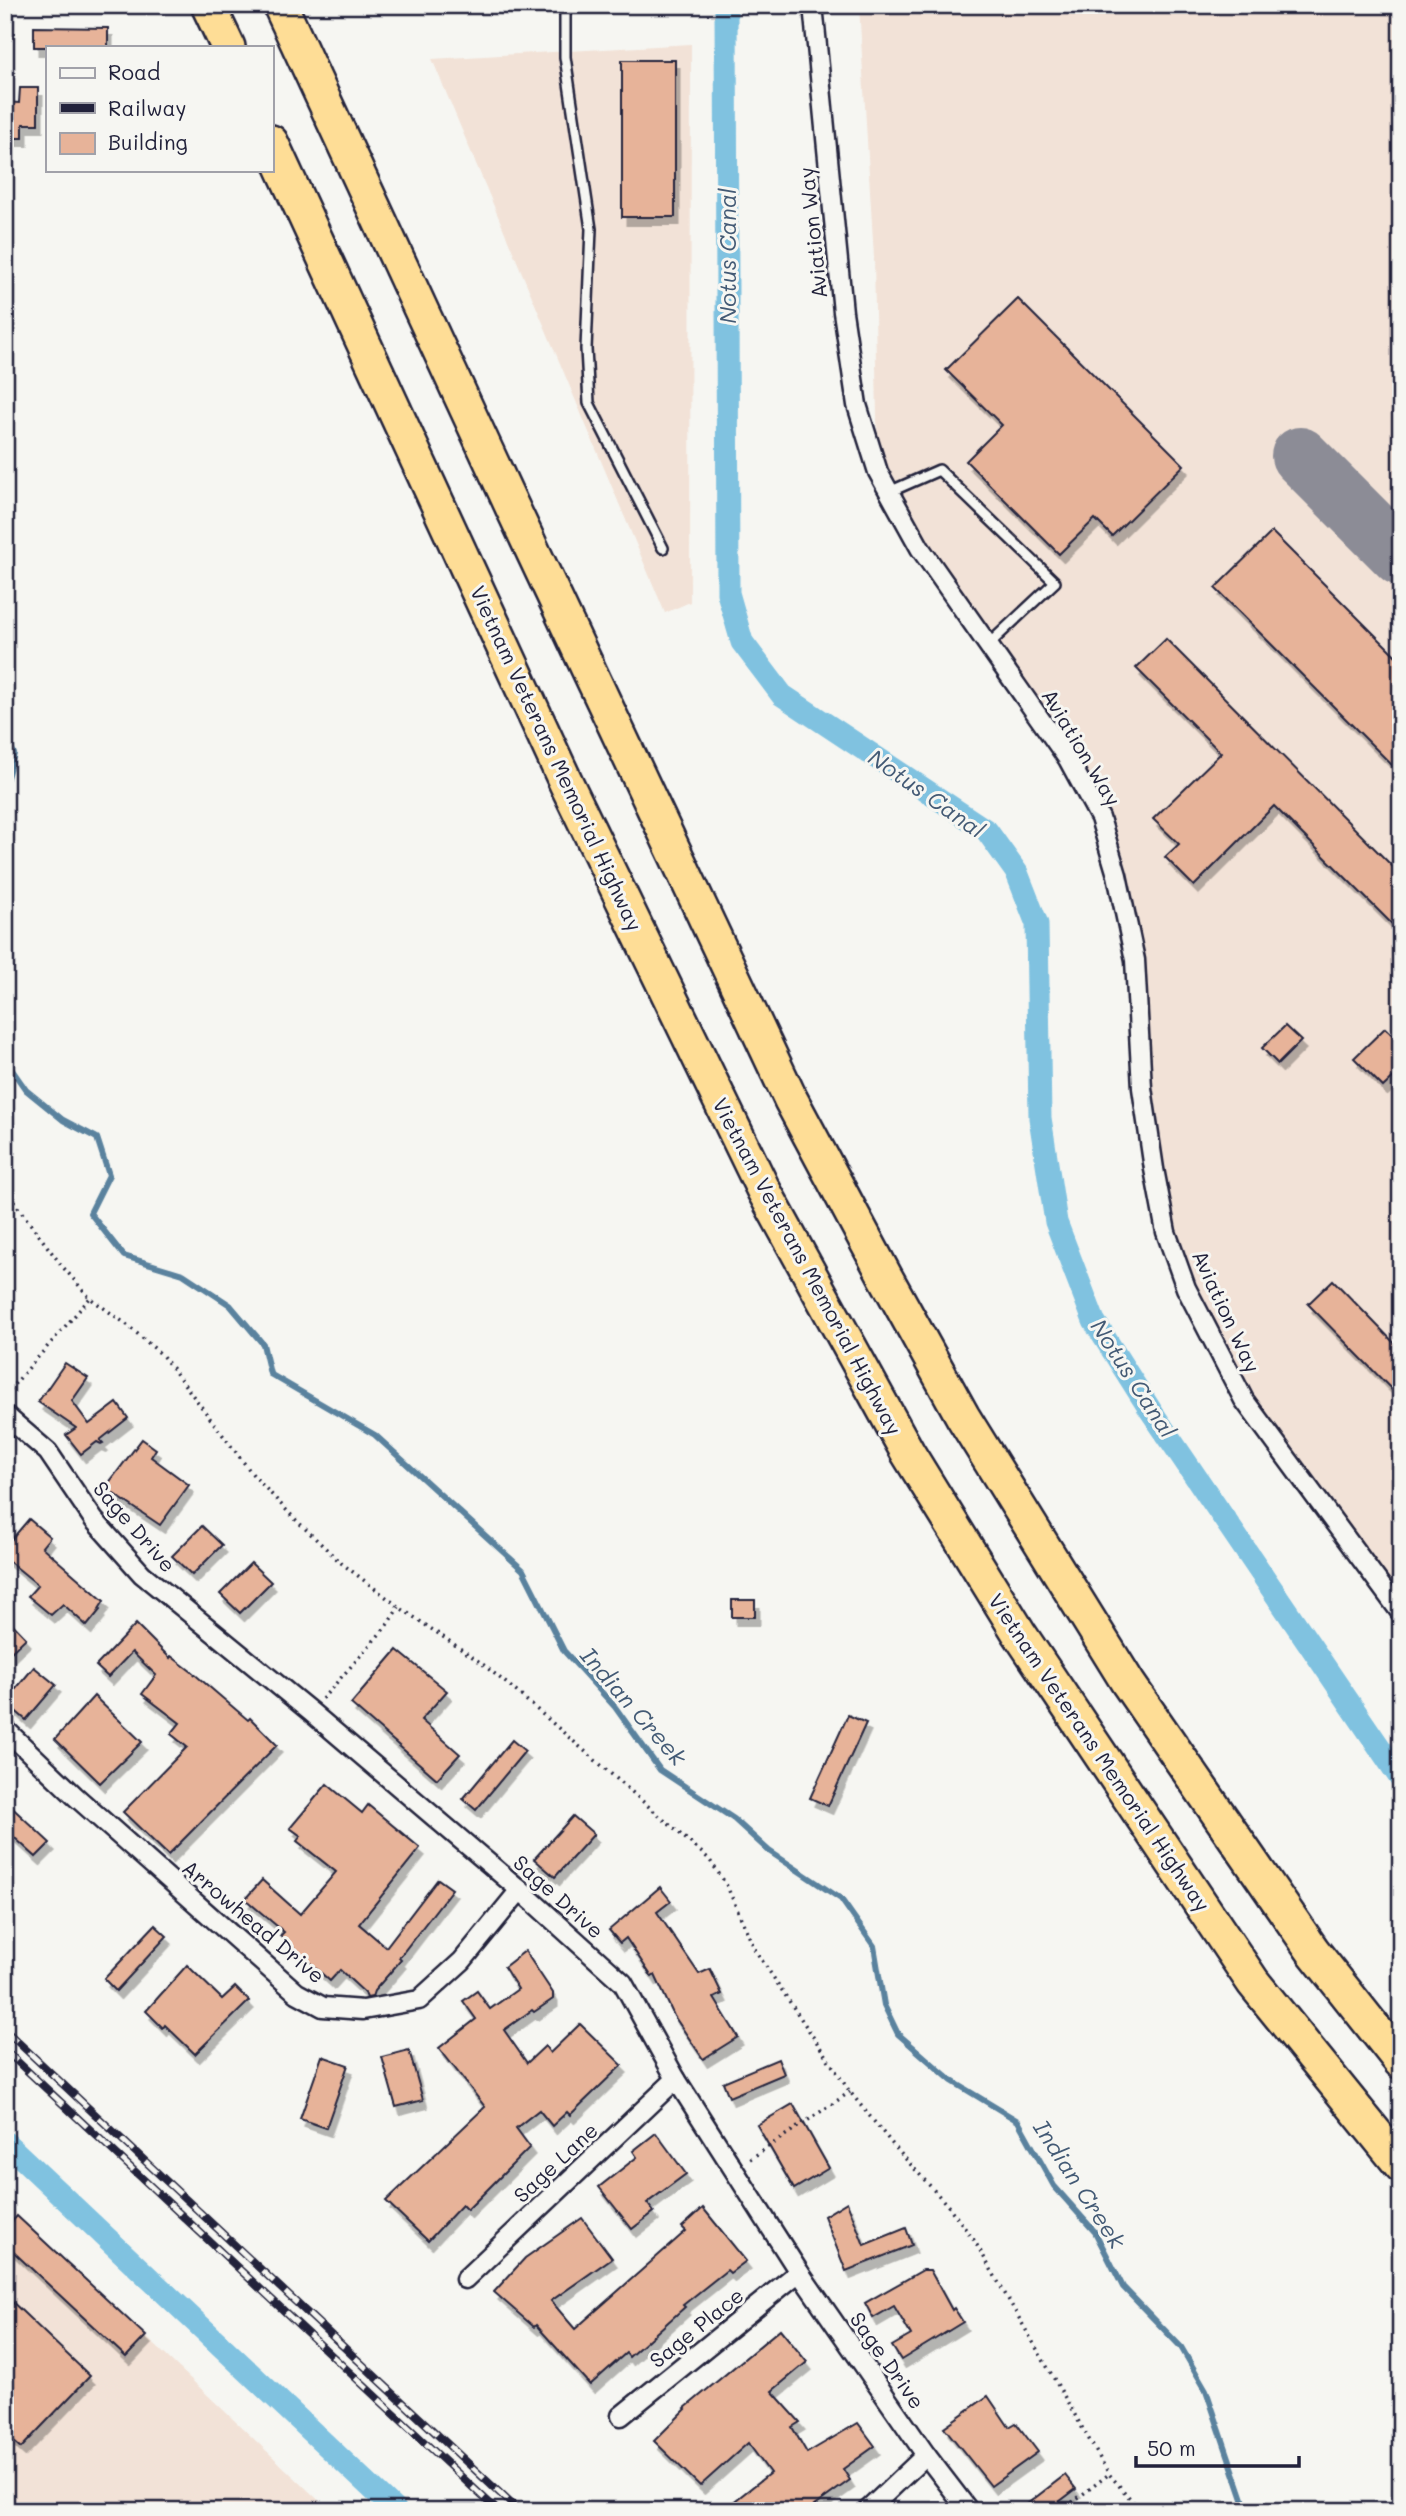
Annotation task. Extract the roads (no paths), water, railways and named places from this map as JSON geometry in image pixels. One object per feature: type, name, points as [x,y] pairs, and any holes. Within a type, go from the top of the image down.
[{"type":"highway","points":[[286,18],[513,511],[791,1100],[885,1276],[963,1417],[1128,1683],[1313,1951],[1401,2062]]},
{"type":"highway","name":"Vietnam Veterans Memorial Highway","points":[[273,146],[567,785],[762,1189],[908,1453],[1019,1633],[1253,1982],[1401,2165]]},
{"type":"street","name":"Aviation Way","points":[[813,5],[843,312],[858,405],[878,472],[920,548],[1068,759],[1100,818],[1117,875],[1135,960],[1142,1088],[1154,1169],[1166,1232],[1186,1288],[1244,1400],[1401,1613]]},
{"type":"street","name":"Sage Drive","points":[[5,1415],[48,1452],[94,1520],[142,1574],[311,1712],[623,1983],[676,2079],[799,2272],[926,2455],[969,2511]]},
{"type":"street","name":"Arrowhead Drive","points":[[5,1729],[85,1805],[297,1993],[323,2007],[363,2010],[419,2000],[462,1961],[520,1891]]},
{"type":"street","name":"Sage Lane","points":[[465,2279],[676,2079]]},
{"type":"street","name":"Sage Place","points":[[621,2416],[799,2272]]},
{"type":"street","points":[[867,2511],[926,2455]]},
{"type":"lane","points":[[565,5],[565,57],[591,229],[586,349],[589,403],[663,548]]},
{"type":"lane","points":[[889,492],[939,470],[1055,582],[988,645]]},
{"type":"waterway","name":"Notus Canal","points":[[726,5],[728,593],[742,642],[782,695],[987,831],[1017,873],[1037,924],[1040,1118],[1056,1222],[1094,1321],[1151,1411],[1401,1779]]},
{"type":"waterway","name":"Indian Creek","points":[[5,734],[14,754],[5,784]]},
{"type":"waterway","name":"Indian Creek","points":[[5,1060],[26,1090],[63,1120],[97,1138],[109,1175],[90,1213],[124,1256],[183,1274],[230,1305],[263,1344],[270,1374],[375,1435],[523,1570],[564,1651],[615,1707],[660,1770],[734,1819],[769,1851],[841,1899],[874,1946],[884,2005],[898,2034],[952,2081],[1018,2121],[1054,2186],[1095,2232],[1123,2287],[1181,2347],[1206,2390],[1247,2511]]},
{"type":"waterway","points":[[5,2142],[396,2511]]},
{"type":"railway","points":[[5,2030],[519,2511]]},
{"type":"railway","points":[[5,2050],[498,2511]]}]
